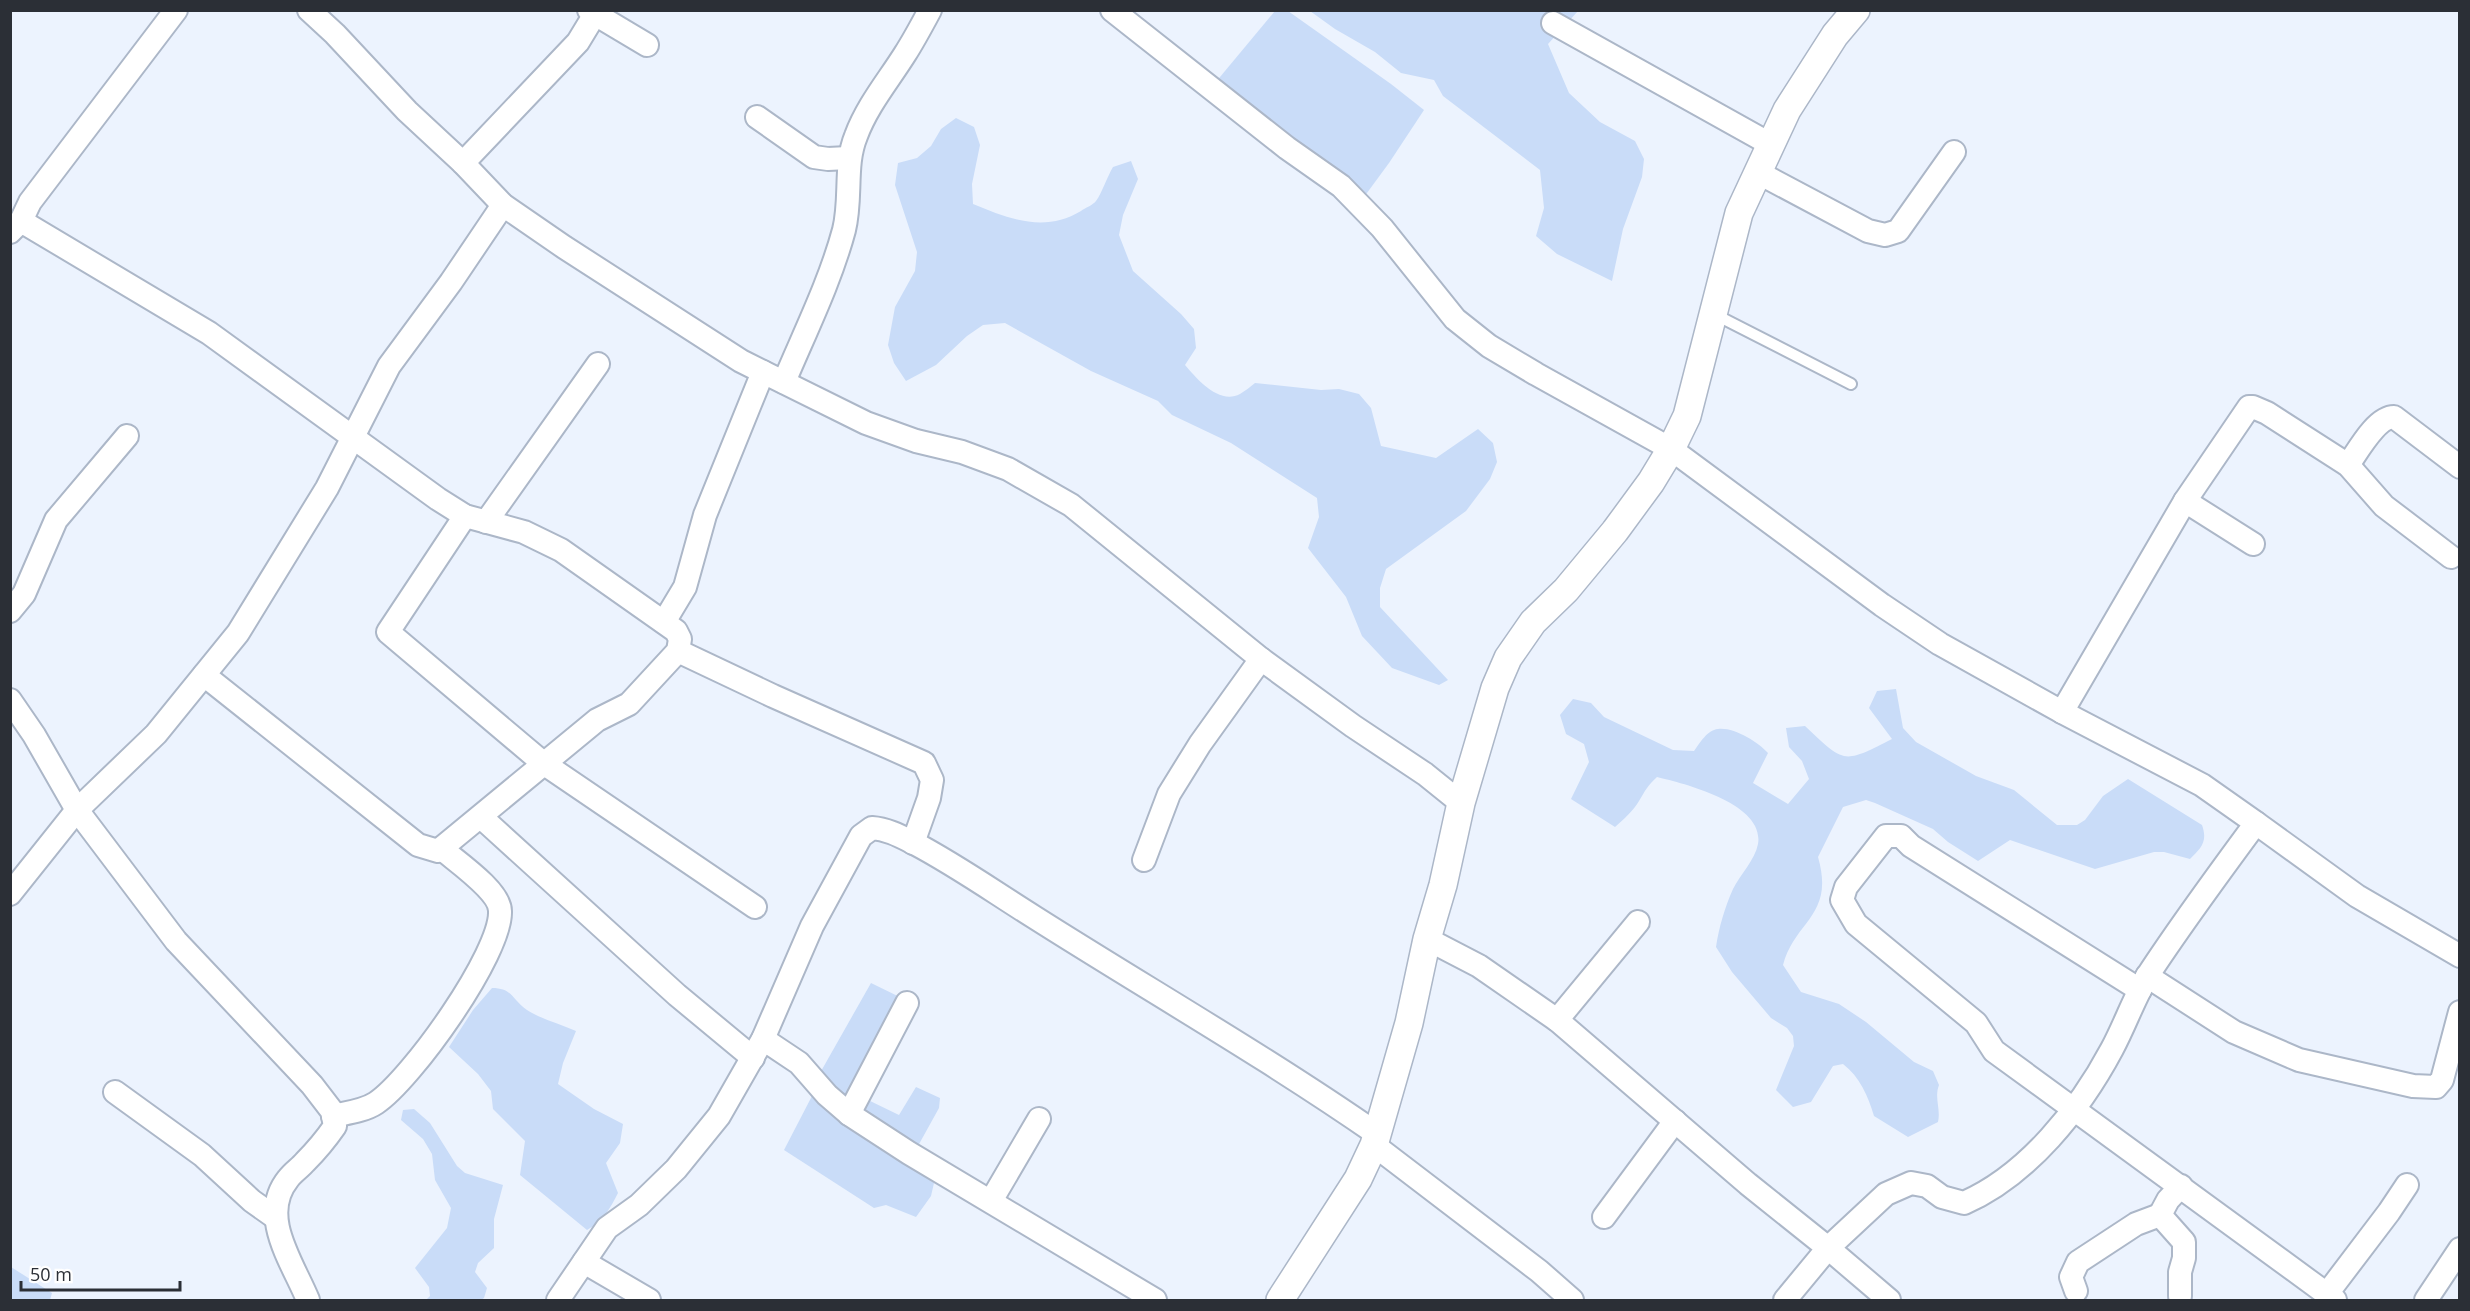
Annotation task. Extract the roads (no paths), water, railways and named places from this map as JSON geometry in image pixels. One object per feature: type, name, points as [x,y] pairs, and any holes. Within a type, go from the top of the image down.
[{"type":"street","points":[[176,10],[30,202],[16,226],[209,333],[438,499],[475,519],[524,532],[561,550],[664,622],[676,631],[680,639],[678,651],[629,704],[597,720],[442,849],[431,850],[418,845],[204,675]]},
{"type":"street","points":[[309,10],[503,205],[623,286],[763,372],[866,423],[916,441],[962,452],[1008,469],[1039,485],[1071,505],[1261,659],[1353,726],[1425,774],[1461,803]]},
{"type":"street","points":[[784,382],[820,297],[843,231],[849,202],[848,158],[866,112],[906,52],[930,10]]},
{"type":"street","points":[[1112,10],[1287,147],[1341,186],[1382,228],[1455,319],[1489,346],[1671,449],[1882,605],[1940,644],[2062,712],[2202,785],[2357,896],[2460,956]]},
{"type":"street","points":[[1280,1300],[1358,1179],[1376,1140],[1409,1023],[1427,939],[1443,885],[1461,803],[1495,688],[1508,658],[1533,622],[1566,590],[1615,531],[1651,482],[1671,449],[1687,416],[1739,213],[1770,144],[1800,88],[1835,35],[1856,10]]},
{"type":"street","points":[[463,163],[578,42],[592,12],[647,45]]},
{"type":"street","points":[[1553,22],[1770,144]]},
{"type":"street","points":[[757,117],[803,152],[814,157],[848,158]]},
{"type":"street","points":[[1757,172],[1868,231],[1885,235],[1898,231],[1954,153]]},
{"type":"street","points":[[10,894],[77,810],[156,734],[238,633],[322,498],[389,366],[452,282],[503,205]]},
{"type":"street","points":[[598,364],[388,632],[543,763],[755,907]]},
{"type":"street","points":[[664,622],[685,587],[705,515],[763,372]]},
{"type":"street","points":[[2062,712],[2185,501],[2249,407],[2267,413],[2348,465],[2384,506],[2451,557]]},
{"type":"street","points":[[2348,465],[2373,430],[2384,419],[2394,417],[2460,467]]},
{"type":"street","points":[[10,611],[24,594],[42,558],[56,520],[127,436]]},
{"type":"street","points":[[2185,501],[2253,544]]},
{"type":"street","points":[[678,651],[924,763],[932,780],[931,789],[913,843]]},
{"type":"street","points":[[1144,860],[1169,794],[1200,744],[1261,659]]},
{"type":"street","points":[[10,700],[34,735],[77,810],[176,941],[312,1085],[332,1111],[335,1126],[306,1161],[289,1177],[280,1190],[275,1204],[276,1218],[283,1243],[308,1300]]},
{"type":"street","points":[[481,817],[677,995],[758,1048],[799,1063],[827,1095],[849,1114],[1155,1300]]},
{"type":"street","points":[[1785,1300],[1828,1248],[1886,1194],[1911,1183],[1927,1186],[1955,1203],[1964,1203],[1997,1185],[2040,1149],[2074,1110],[2112,1049],[2144,983],[2207,889],[2256,823]]},
{"type":"street","points":[[558,1300],[607,1228],[639,1205],[684,1160],[719,1116],[758,1048],[812,926],[861,836],[872,828],[884,829],[913,843],[988,886],[1217,1029],[1376,1140],[1572,1300]]},
{"type":"street","points":[[2407,1185],[2330,1298],[2181,1186],[1994,1051],[1976,1023],[1857,924],[1842,900],[1846,887],[1886,836],[1901,836],[1911,846],[2144,983],[2234,1032],[2299,1060],[2424,1087],[2436,1087],[2442,1080],[2460,1012]]},
{"type":"street","points":[[333,1116],[376,1103],[405,1076],[461,1000],[486,960],[501,910],[494,894],[442,849]]},
{"type":"street","points":[[1557,1020],[1590,977],[1638,922]]},
{"type":"street","points":[[1427,939],[1479,966],[1557,1020],[1748,1184],[1889,1300]]},
{"type":"street","points":[[849,1114],[907,1003]]},
{"type":"street","points":[[116,1092],[202,1155],[252,1201],[276,1218]]},
{"type":"street","points":[[991,1201],[1039,1119]]},
{"type":"street","points":[[1604,1217],[1675,1121]]},
{"type":"street","points":[[2076,1291],[2072,1277],[2078,1262],[2136,1224],[2160,1215],[2168,1200],[2181,1186]]},
{"type":"street","points":[[2160,1215],[2184,1242],[2180,1296]]},
{"type":"street","points":[[2426,1300],[2460,1249]]},
{"type":"street","points":[[584,1262],[649,1300]]},
{"type":"lane","points":[[1714,314],[1851,384]]}]
